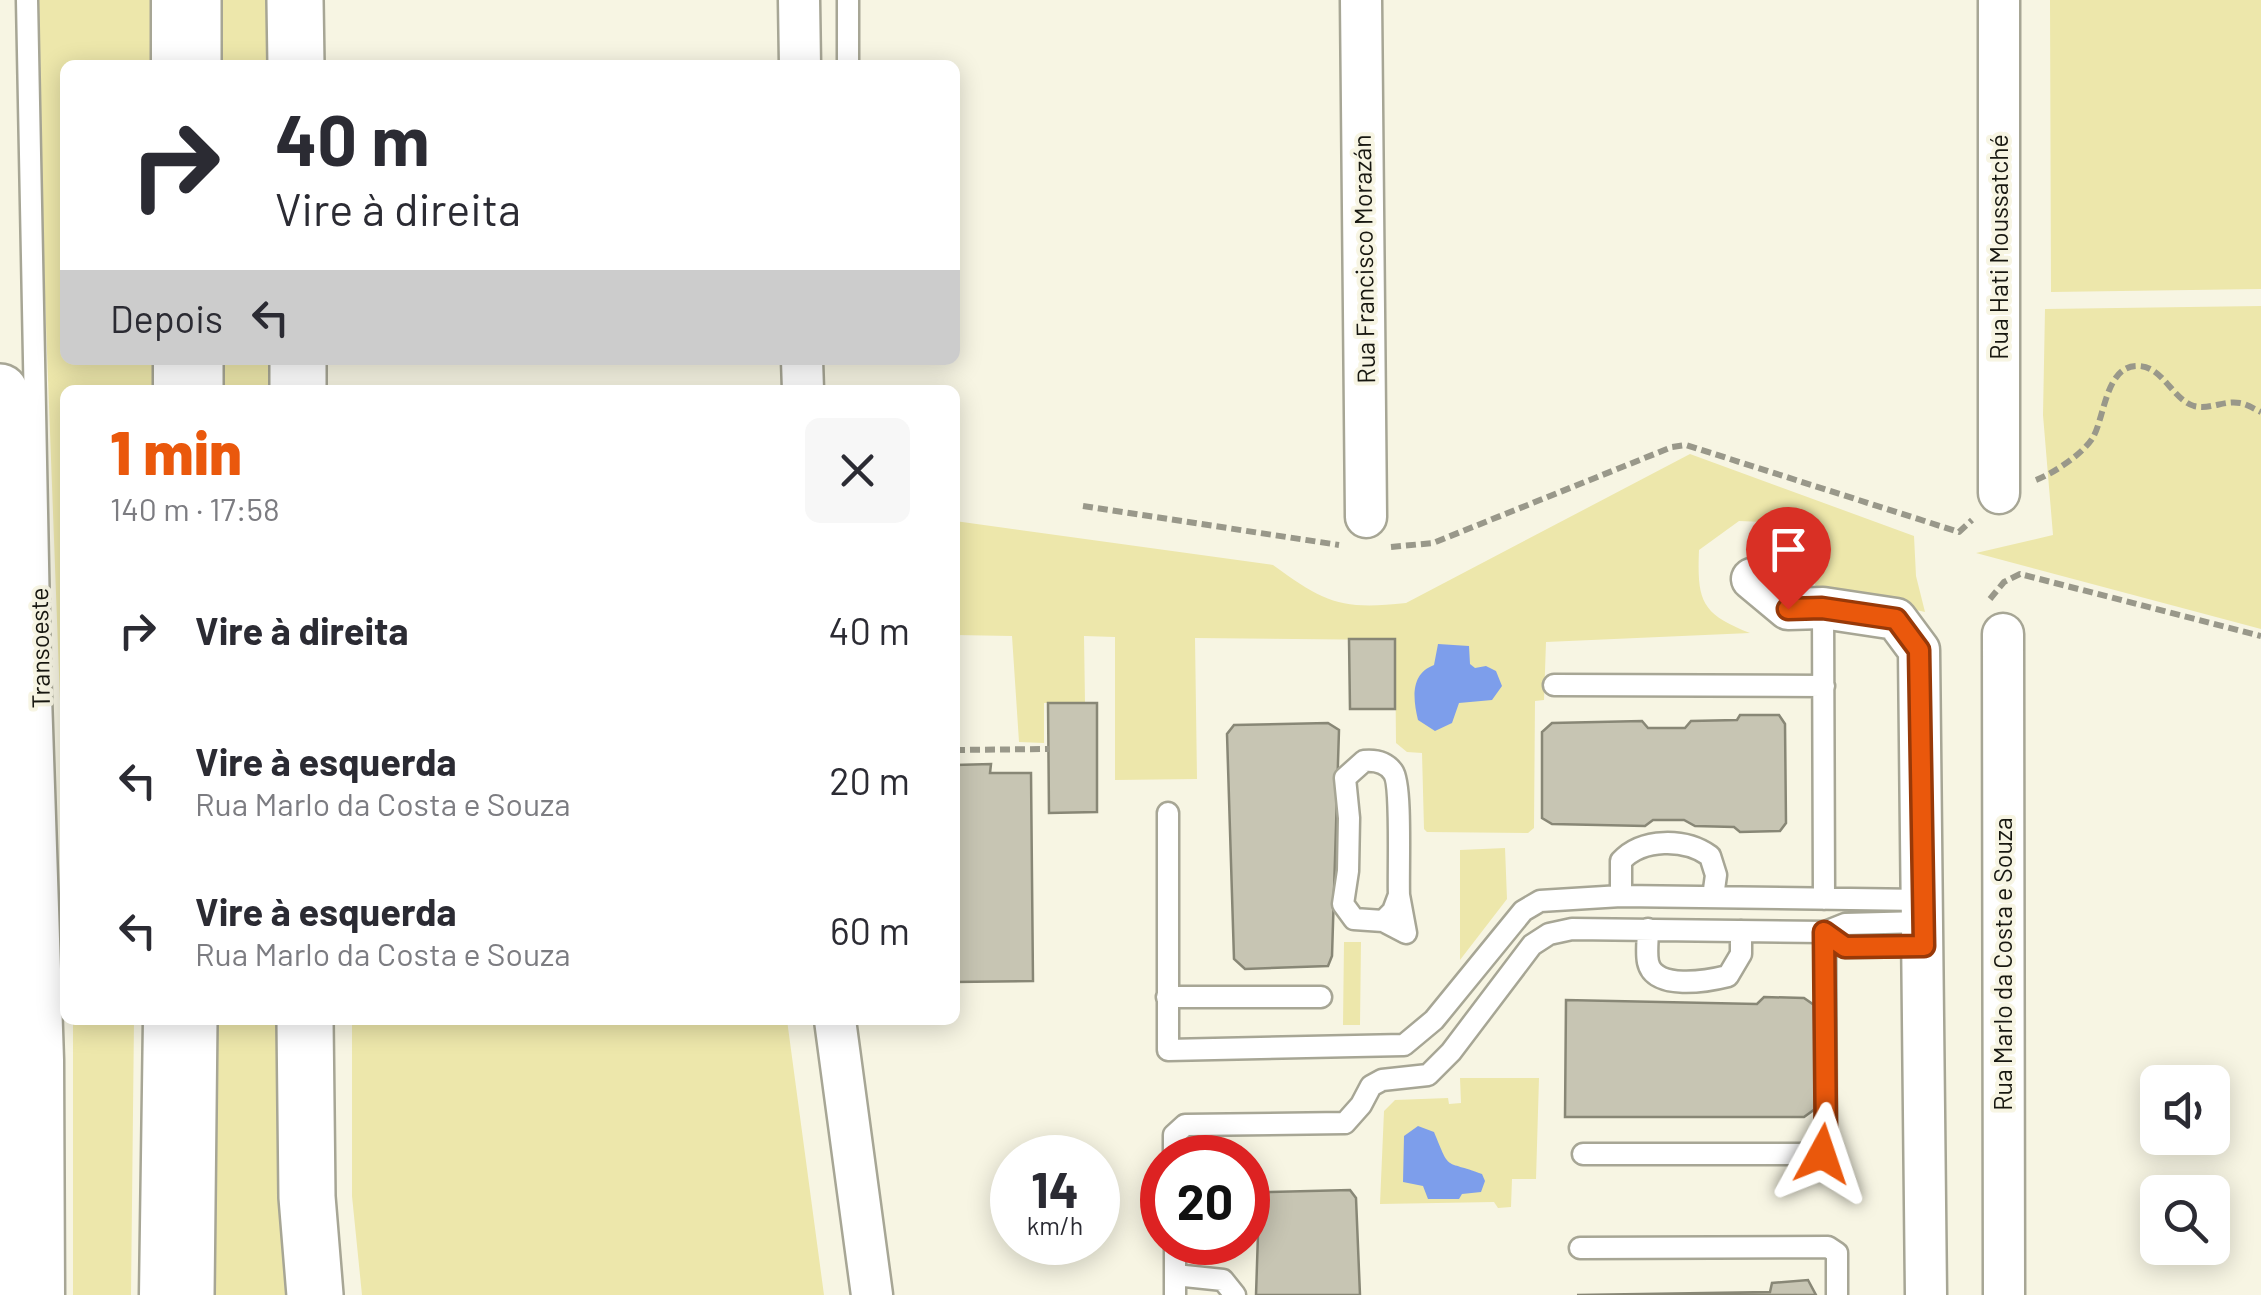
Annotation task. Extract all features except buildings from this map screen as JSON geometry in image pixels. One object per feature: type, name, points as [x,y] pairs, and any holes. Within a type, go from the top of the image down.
[{"type":"main road","points":[[193,0],[193,60]]},
{"type":"main road","points":[[295,0],[296,60]]},
{"type":"main road","points":[[0,392],[6,669],[22,1045],[20,1295]]},
{"type":"main road","points":[[186,1295],[189,1025]]},
{"type":"main road","points":[[305,1025],[307,1197],[315,1295]]},
{"type":"street","points":[[799,0],[800,60]]},
{"type":"street","name":"Rua Francisco Morazán","points":[[1361,0],[1362,537]]},
{"type":"street","name":"Rua Hati Moussatché","points":[[1999,0],[2000,493]]},
{"type":"street","points":[[1752,579],[1788,609],[1822,608],[1896,619],[1919,650],[1926,1295]]},
{"type":"street","name":"Rua Marlo da Costa e Souza","points":[[2002,634],[2004,1295]]},
{"type":"street","points":[[836,1025],[872,1295]]},
{"type":"lane","name":"Transoeste","points":[[27,0],[40,666],[54,1060],[54,1295]]},
{"type":"lane","points":[[162,0],[162,60]]},
{"type":"lane","points":[[848,0],[848,60]]},
{"type":"lane","points":[[1822,608],[1824,899]]},
{"type":"lane","points":[[1554,685],[1824,686]]},
{"type":"lane","points":[[1364,760],[1376,760],[1387,766],[1398,781],[1399,895],[1393,911],[1383,921],[1354,919],[1343,904],[1349,818],[1345,778],[1364,760]]},
{"type":"lane","points":[[1168,813],[1168,1050],[1404,1045],[1434,1020],[1522,911],[1540,902],[1621,896],[1824,899],[1923,923]]},
{"type":"lane","points":[[1621,896],[1622,861],[1631,850],[1658,844],[1688,845],[1710,856],[1716,875],[1713,897]]},
{"type":"lane","points":[[1174,1135],[1185,1125],[1346,1123],[1362,1105],[1370,1086],[1382,1080],[1428,1075],[1451,1052],[1532,945],[1572,928],[1824,932],[1845,947],[1923,923]]},
{"type":"lane","points":[[1648,929],[1648,962],[1652,970],[1658,976],[1689,983],[1728,976],[1741,954],[1742,931]]},
{"type":"lane","points":[[1583,1154],[1822,1154],[1826,1146],[1824,932]]},
{"type":"lane","points":[[1168,997],[1320,997]]},
{"type":"lane","points":[[150,1295],[154,1025]]},
{"type":"lane","points":[[1580,1248],[1828,1247],[1836,1253],[1837,1295]]},
{"type":"lane","points":[[1175,1285],[1223,1280],[1236,1295]]},
{"type":"path","points":[[1084,506],[1433,543],[1686,444],[1959,532],[2000,493],[2048,475],[2083,448],[2092,438],[2118,376],[2129,368],[2153,370],[2184,402],[2200,408],[2243,403],[2261,412]]},
{"type":"path","points":[[2002,634],[1980,615],[2004,582],[2020,574],[2261,636]]},
{"type":"path","points":[[960,750],[1048,749]]},
{"type":"shaded area","points":[[34,0],[150,0],[152,60],[60,60],[60,365],[154,365],[154,385],[60,385],[60,701]]},
{"type":"shaded area","points":[[218,0],[268,0],[268,60],[218,60]]},
{"type":"shaded area","points":[[2050,0],[2261,0],[2261,289],[2051,292]]},
{"type":"shaded area","points":[[2261,306],[2261,629],[1976,553],[2053,535],[2043,415],[2045,309]]},
{"type":"shaded area","points":[[219,365],[270,365],[271,385],[219,385]]},
{"type":"shaded area","points":[[1690,454],[1914,536],[1916,576],[1925,612],[1816,587],[1800,543],[1786,530],[1764,522],[1739,521],[1699,550],[1699,582],[1705,604],[1712,612],[1750,633],[1546,642],[1544,700],[1535,701],[1534,828],[1528,833],[1427,832],[1422,753],[1407,752],[1396,743],[1395,640],[1195,638],[1197,779],[1115,780],[1115,637],[1084,636],[1085,703],[1044,703],[1044,743],[1019,742],[1012,636],[960,635],[960,522],[1273,565],[1335,601],[1365,605],[1406,603]]},
{"type":"shaded area","points":[[1505,848],[1507,899],[1460,960],[1460,850]]},
{"type":"shaded area","points":[[1344,942],[1361,942],[1360,1025],[1343,1025]]},
{"type":"shaded area","points":[[73,1025],[134,1025],[131,1295],[73,1295]]},
{"type":"shaded area","points":[[215,1025],[280,1025],[285,1295],[214,1295]]},
{"type":"shaded area","points":[[352,1025],[788,1025],[824,1295],[362,1295],[352,1196]]},
{"type":"shaded area","points":[[1460,1078],[1539,1078],[1536,1179],[1512,1179],[1511,1207],[1498,1208],[1494,1202],[1380,1204],[1384,1111],[1395,1100],[1448,1098],[1449,1104],[1461,1103]]},
{"type":"water","points":[[1438,644],[1469,646],[1470,664],[1496,671],[1502,686],[1492,700],[1459,703],[1452,723],[1435,731],[1418,720],[1415,696],[1421,674],[1434,665]]},
{"type":"water","points":[[1418,1126],[1434,1132],[1450,1163],[1482,1174],[1485,1181],[1481,1192],[1462,1194],[1459,1199],[1428,1199],[1423,1186],[1403,1182],[1404,1136]]},
{"type":"route","points":[[1788,609],[1822,608],[1896,619],[1919,650],[1924,946],[1845,947],[1824,932],[1826,1146],[1822,1154]]}]
